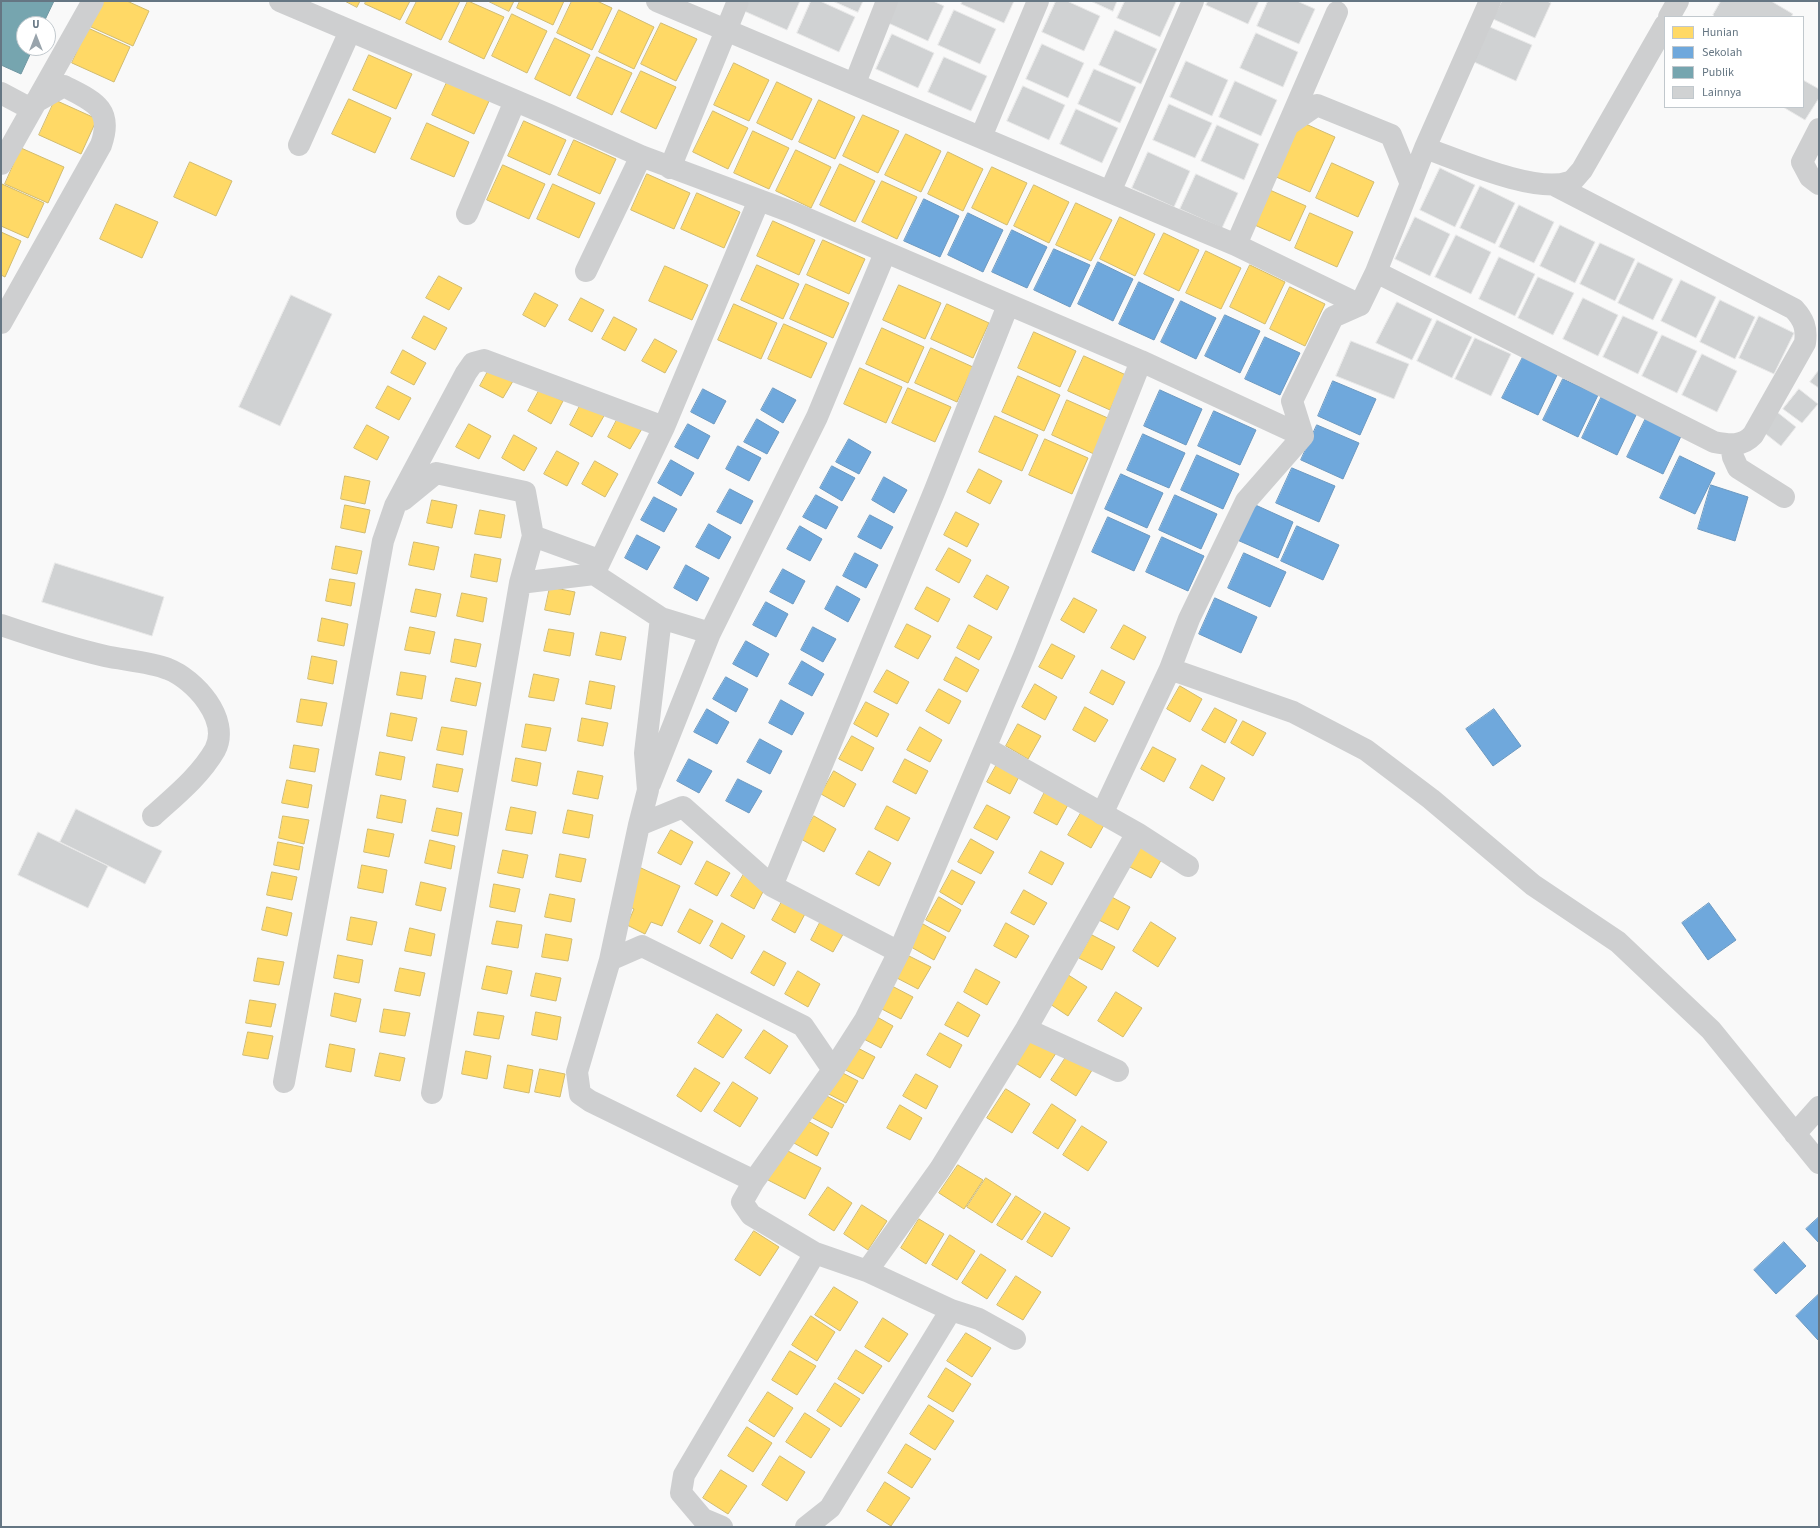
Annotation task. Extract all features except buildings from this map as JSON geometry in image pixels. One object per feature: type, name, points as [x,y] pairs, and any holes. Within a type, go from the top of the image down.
[{"type":"street","points":[[1,164],[93,1]]},
{"type":"street","points":[[280,1],[641,156],[759,200],[1141,361],[1303,436]]},
{"type":"street","points":[[657,1],[981,136],[1236,245],[1360,305]]},
{"type":"street","points":[[670,168],[738,1]]},
{"type":"street","points":[[855,83],[887,1]]},
{"type":"street","points":[[981,136],[1038,1]]},
{"type":"street","points":[[1110,192],[1193,1]]},
{"type":"street","points":[[1303,436],[1292,401],[1333,317],[1360,305],[1376,272],[1425,148],[1490,1]]},
{"type":"street","points":[[1670,16],[1678,1]]},
{"type":"street","points":[[1236,245],[1337,12]]},
{"type":"street","points":[[1425,148],[1528,184],[1556,186],[1570,182],[1582,170],[1664,26]]},
{"type":"street","points":[[299,145],[350,31]]},
{"type":"street","points":[[1,323],[101,145],[106,131],[104,118],[100,108],[90,100],[64,86],[33,106]]},
{"type":"street","points":[[1,92],[33,106]]},
{"type":"street","points":[[467,214],[515,101]]},
{"type":"street","points":[[1288,125],[1317,105],[1391,135],[1411,184]]},
{"type":"street","points":[[1819,129],[1802,162],[1810,177],[1819,184]]},
{"type":"street","points":[[586,271],[641,156]]},
{"type":"street","points":[[1376,272],[1714,442],[1731,444],[1747,441],[1753,435],[1805,343],[1807,332],[1803,319],[1794,309],[1556,186]]},
{"type":"street","points":[[597,567],[664,427],[759,200]]},
{"type":"street","points":[[754,1181],[590,1101],[580,1094],[577,1072],[610,960],[648,790],[663,748],[710,633],[817,417],[885,253]]},
{"type":"street","points":[[772,886],[938,482],[1008,305]]},
{"type":"street","points":[[284,1082],[383,541],[395,506],[466,373],[473,363],[484,360],[664,427]]},
{"type":"street","points":[[1015,1339],[979,1319],[951,1310],[867,1271],[815,1253],[751,1215],[742,1202],[754,1181],[833,1070],[865,1020],[899,952],[952,822],[986,748],[1141,361]]},
{"type":"street","points":[[1102,814],[1246,501],[1303,436]]},
{"type":"street","points":[[1731,444],[1733,457],[1738,468],[1784,497]]},
{"type":"street","points":[[395,506],[436,473],[525,492],[533,536],[520,583],[432,1093]]},
{"type":"street","points":[[533,536],[597,567],[661,618],[710,633]]},
{"type":"street","points":[[520,583],[597,567]]},
{"type":"street","points":[[648,790],[645,754],[646,733],[661,618]]},
{"type":"street","points":[[1,625],[62,647],[168,669],[185,679],[203,695],[214,711],[218,732],[215,748],[198,773],[153,816]]},
{"type":"street","points":[[1170,669],[1293,712],[1366,750],[1426,795],[1533,885],[1618,942],[1711,1030],[1819,1163]]},
{"type":"street","points":[[986,748],[1137,833],[1188,866]]},
{"type":"street","points":[[639,825],[683,807],[772,886],[899,952]]},
{"type":"street","points":[[867,1271],[940,1169],[1026,1029],[1137,833]]},
{"type":"street","points":[[610,960],[642,946],[803,1026],[833,1070]]},
{"type":"street","points":[[1026,1029],[1118,1071]]},
{"type":"street","points":[[1795,1134],[1819,1107]]},
{"type":"street","points":[[722,1527],[704,1519],[681,1493],[684,1475],[815,1253]]},
{"type":"street","points":[[806,1527],[830,1508],[951,1310]]}]
